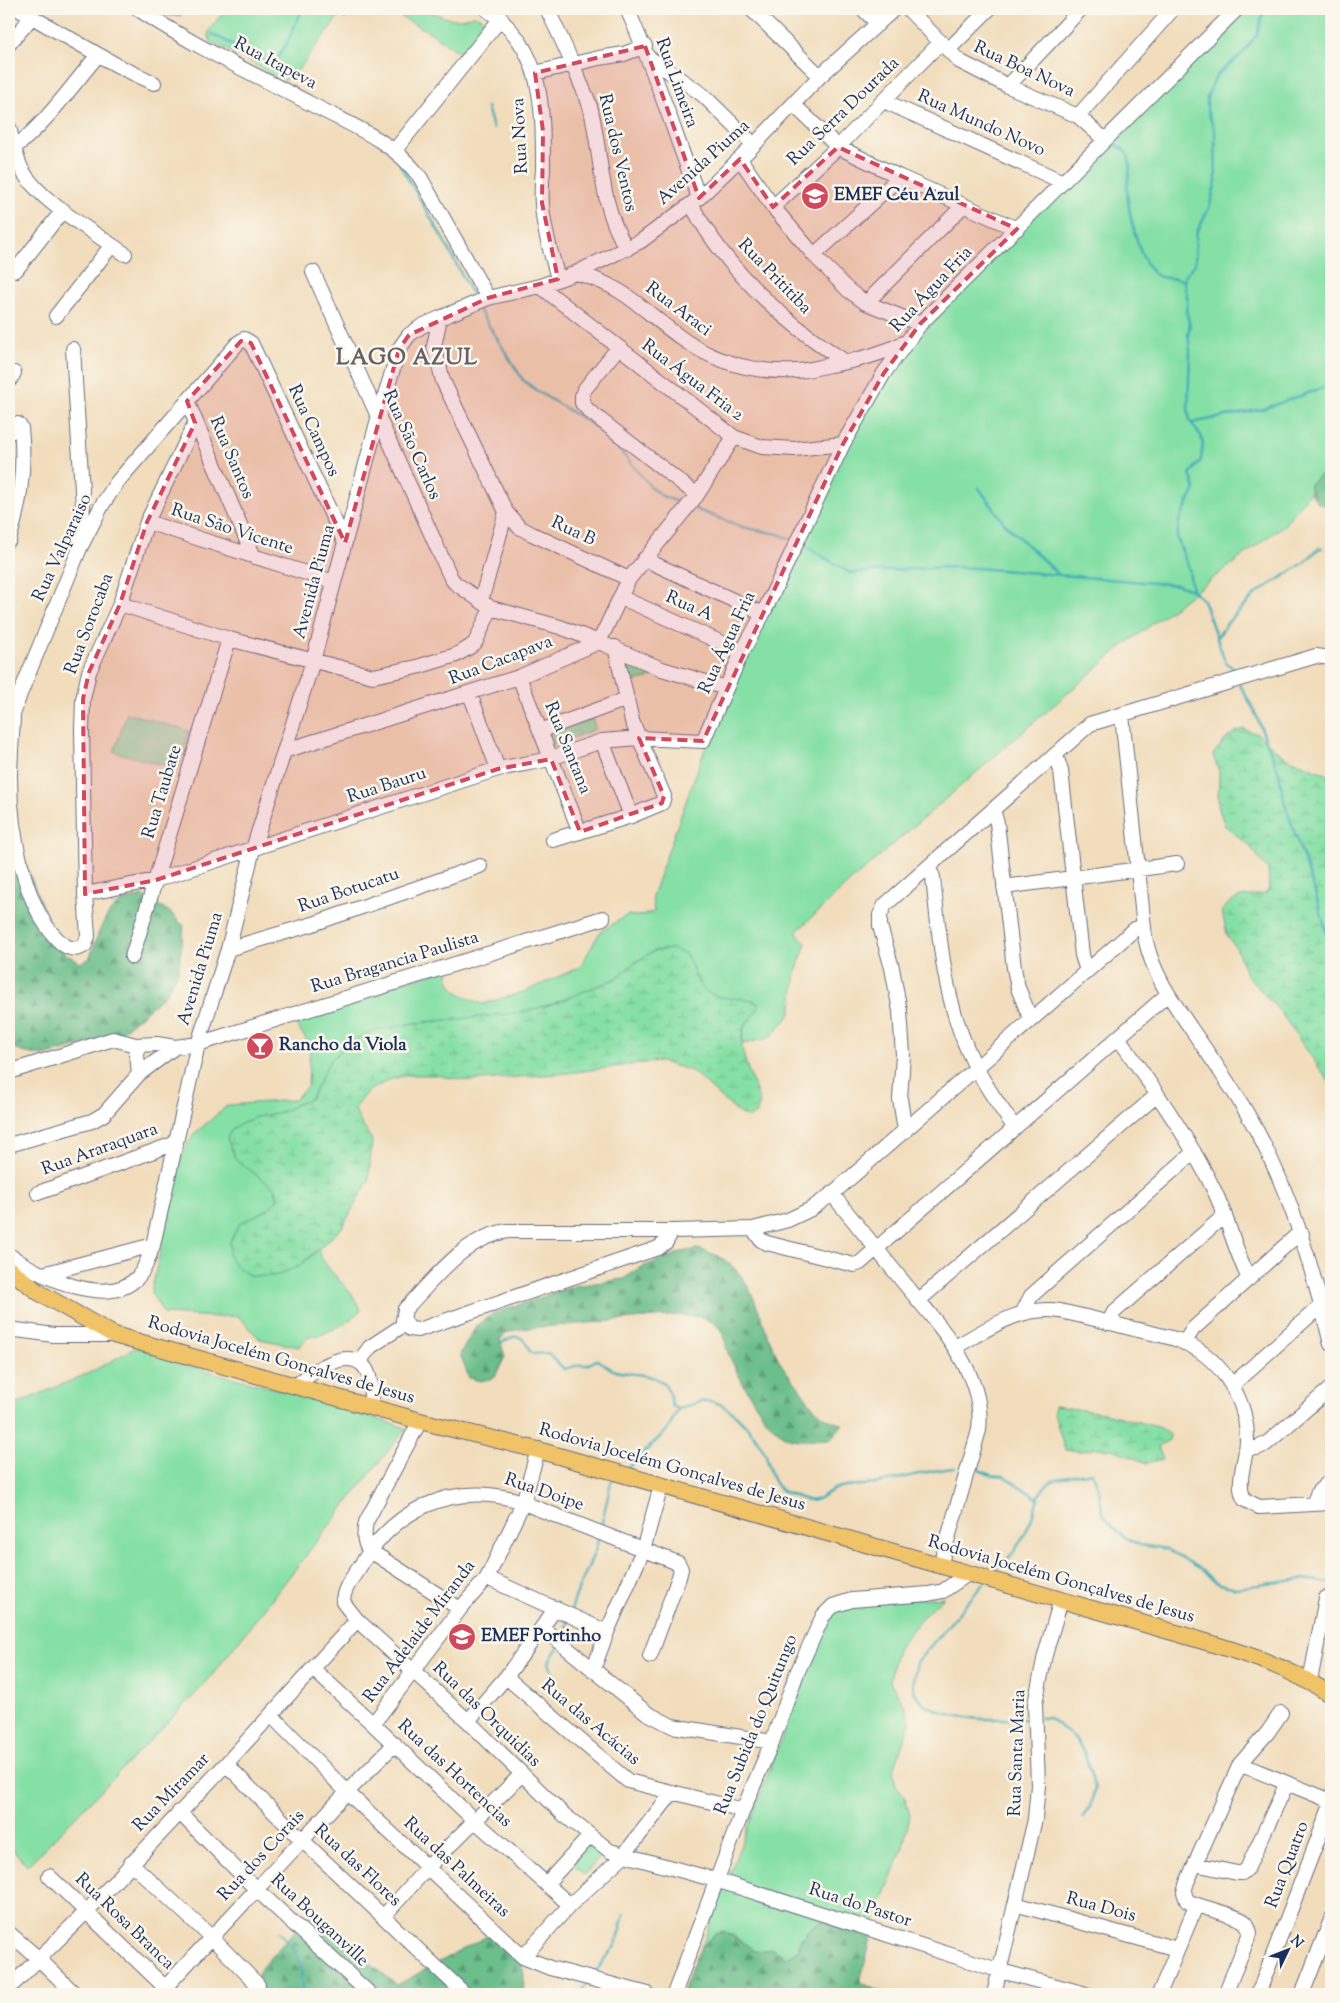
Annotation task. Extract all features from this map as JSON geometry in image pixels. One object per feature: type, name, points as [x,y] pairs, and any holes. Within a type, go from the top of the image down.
[{"type":"main road","name":"Rodovia Jocelém Gonçalves de Jesus","points":[[9,1269],[38,1292],[114,1335],[420,1421],[538,1450],[1176,1632],[1250,1655],[1295,1673],[1331,1695]]},
{"type":"street","points":[[18,9],[98,55],[154,83]]},
{"type":"street","name":"Rua Itapeva","points":[[138,9],[209,51],[369,133],[395,150],[420,177],[488,298]]},
{"type":"street","name":"Rua Nova","points":[[486,9],[501,18],[523,44],[536,73],[543,131],[542,203],[558,279]]},
{"type":"street","name":"Rua dos Ventos","points":[[547,9],[573,64],[591,109],[601,177],[609,210],[618,235],[628,249]]},
{"type":"street","name":"Rua Limeira","points":[[627,9],[646,52],[676,137],[695,201]]},
{"type":"street","points":[[751,9],[820,76]]},
{"type":"street","points":[[863,9],[878,24]]},
{"type":"street","name":"Avenida Piuma","points":[[9,1255],[42,1275],[90,1290],[111,1290],[132,1282],[144,1268],[153,1245],[198,1044],[228,949],[253,849],[313,661],[399,348],[409,336],[422,326],[440,318],[488,298],[540,286],[576,273],[641,241],[695,201],[754,145],[820,76],[894,9]]},
{"type":"street","name":"Rua Boa Nova","points":[[908,9],[959,61],[1008,86],[1078,116],[1105,140]]},
{"type":"street","name":"Rua Serra Dourada","points":[[773,207],[884,101],[989,9]]},
{"type":"street","points":[[1008,86],[1081,9]]},
{"type":"street","points":[[1078,116],[1173,9]]},
{"type":"street","name":"Rua Água Fria","points":[[703,741],[742,652],[843,444],[884,373],[920,324],[1017,229],[1231,11]]},
{"type":"street","points":[[9,44],[32,17]]},
{"type":"street","points":[[395,150],[501,18]]},
{"type":"street","points":[[536,73],[624,54],[646,52],[703,94],[754,145]]},
{"type":"street","points":[[14,148],[26,139],[58,104],[98,55]]},
{"type":"street","name":"Rua Mundo Novo","points":[[884,101],[1062,182]]},
{"type":"street","points":[[793,104],[838,147],[1017,229]]},
{"type":"street","points":[[9,127],[14,148],[28,179],[41,193],[125,254]]},
{"type":"street","points":[[740,159],[773,207],[848,290],[866,303],[920,324]]},
{"type":"street","points":[[814,254],[900,177]]},
{"type":"street","name":"Rua Prititiba","points":[[695,201],[698,218],[722,251],[764,299],[808,338],[846,362]]},
{"type":"street","points":[[866,303],[964,205]]},
{"type":"street","points":[[16,270],[63,210]]},
{"type":"street","points":[[56,316],[112,245]]},
{"type":"street","name":"Rua São Carlos","points":[[313,272],[451,578],[455,584],[486,604]]},
{"type":"street","name":"Rua Araci","points":[[576,273],[595,278],[614,287],[635,300],[682,339],[699,350],[740,366],[798,371],[875,355],[907,342]]},
{"type":"street","name":"Rua Água Fria 2","points":[[540,286],[734,437],[762,447],[794,449],[843,444]]},
{"type":"street","name":"Rua B","points":[[440,318],[434,346],[443,381],[506,512],[519,527],[629,579]]},
{"type":"street","name":"Rua Valparaiso","points":[[87,942],[77,949],[65,947],[48,926],[29,893],[22,868],[13,817],[10,780],[11,722],[20,694],[80,548],[102,505],[118,481],[187,400],[238,343],[244,339]]},
{"type":"street","name":"Rua Campos","points":[[244,339],[251,343],[345,543]]},
{"type":"street","points":[[618,348],[582,396],[582,403],[589,411],[696,495]]},
{"type":"street","points":[[73,349],[83,506],[80,548]]},
{"type":"street","name":"Rua Santos","points":[[187,400],[254,557]]},
{"type":"street","name":"Rua Sorocaba","points":[[87,942],[88,920],[85,894],[82,730],[83,699],[89,672],[120,604],[148,522],[196,423]]},
{"type":"street","points":[[9,540],[15,520],[21,467],[21,428],[13,428]]},
{"type":"street","points":[[599,642],[629,579],[696,495],[734,437]]},
{"type":"street","points":[[120,604],[229,639],[373,676],[417,667],[456,655],[476,643],[506,512]]},
{"type":"street","name":"Rua São Vicente","points":[[148,522],[334,582]]},
{"type":"street","points":[[644,559],[762,614]]},
{"type":"street","name":"Rua A","points":[[620,598],[742,652]]},
{"type":"street","points":[[486,604],[560,627],[615,647],[662,669],[726,688]]},
{"type":"street","name":"Rua Taubate","points":[[132,957],[229,639]]},
{"type":"street","name":"Rua Cacapava","points":[[284,751],[470,694],[519,677],[599,642]]},
{"type":"street","points":[[553,840],[631,816],[662,803],[664,796],[632,722],[615,647]]},
{"type":"street","points":[[905,1131],[900,1099],[902,1055],[900,1011],[892,968],[879,920],[885,905],[1090,724],[1316,656],[1331,658]]},
{"type":"street","name":"Rua Santana","points":[[519,677],[580,832]]},
{"type":"street","points":[[470,694],[498,768]]},
{"type":"street","points":[[540,731],[628,699]]},
{"type":"street","points":[[1122,715],[1143,926],[1150,958],[1158,978],[1230,1085],[1255,1127],[1283,1186],[1302,1234],[1331,1344]]},
{"type":"street","name":"Rua Bauru","points":[[85,894],[156,880],[498,768],[550,758],[602,741],[639,738],[703,741]]},
{"type":"street","points":[[602,741],[631,816]]},
{"type":"street","points":[[1056,755],[1061,771],[1082,955],[1087,971]]},
{"type":"street","points":[[993,810],[997,823],[1014,968],[1020,994],[1031,1020]]},
{"type":"street","points":[[1004,887],[1178,864]]},
{"type":"street","name":"Rua Botucatu","points":[[228,949],[313,924],[480,866]]},
{"type":"street","points":[[928,867],[933,877],[948,988],[956,1021],[976,1068],[1015,1128]]},
{"type":"street","name":"Rua Bragancia Paulista","points":[[9,1072],[106,1040],[113,1039],[136,1045],[158,1044],[175,1047],[198,1044],[603,918]]},
{"type":"street","points":[[672,1232],[662,1245],[639,1254],[418,1330],[410,1329],[405,1324],[403,1317],[405,1309],[464,1250],[492,1234],[508,1231],[672,1232],[753,1229],[777,1224],[800,1215],[832,1194],[1087,971],[1135,930],[1143,926]]},
{"type":"street","points":[[753,1229],[761,1240],[767,1243],[854,1265],[860,1263],[1168,994]]},
{"type":"street","points":[[1118,1037],[1194,1152],[1225,1215],[1249,1279]]},
{"type":"street","points":[[136,1045],[140,1074]]},
{"type":"street","points":[[9,1145],[92,1121],[104,1114],[140,1074],[175,1047]]},
{"type":"street","points":[[918,1301],[1157,1095]]},
{"type":"street","name":"Rua Araraquara","points":[[38,1193],[176,1143]]},
{"type":"street","points":[[1023,1312],[1031,1296],[1194,1152]]},
{"type":"street","points":[[832,1194],[955,1347],[976,1390],[980,1422],[940,1566]]},
{"type":"street","points":[[1108,1323],[1114,1312],[1225,1215]]},
{"type":"street","points":[[1184,1343],[1193,1329],[1296,1236],[1302,1234]]},
{"type":"street","points":[[42,1275],[153,1245]]},
{"type":"street","points":[[1232,1385],[1317,1309],[1322,1307]]},
{"type":"street","points":[[955,1347],[1023,1312],[1040,1309],[1055,1310],[1184,1343],[1206,1356],[1222,1371],[1232,1385],[1244,1412],[1247,1448],[1240,1486],[1242,1496],[1249,1503],[1259,1507],[1331,1503]]},
{"type":"street","points":[[360,1362],[370,1347],[405,1324]]},
{"type":"street","points":[[9,1329],[54,1335],[114,1335]]},
{"type":"street","points":[[296,1386],[306,1376],[339,1359],[350,1358],[360,1362],[368,1374],[372,1407]]},
{"type":"street","points":[[1247,1448],[1257,1448],[1266,1444],[1331,1388]]},
{"type":"street","points":[[420,1421],[366,1522],[364,1531],[365,1541],[369,1550],[460,1609]]},
{"type":"street","name":"Rua Adelaide Miranda","points":[[373,1724],[460,1609],[487,1578],[523,1503],[538,1450]]},
{"type":"street","points":[[1313,1504],[1318,1492],[1331,1480]]},
{"type":"street","points":[[593,1670],[607,1632],[643,1550],[661,1486]]},
{"type":"street","name":"Rua Doipe","points":[[347,1588],[369,1550],[408,1514],[445,1497],[486,1493],[513,1499],[678,1563],[681,1569],[650,1656]]},
{"type":"street","name":"Rua Subida do Quitungo","points":[[674,1994],[716,1880],[772,1742],[797,1673],[823,1616],[833,1606],[852,1600],[928,1594],[943,1591],[968,1574]]},
{"type":"street","points":[[487,1578],[607,1632]]},
{"type":"street","name":"Rua das Orquidias","points":[[347,1588],[343,1602],[357,1620],[468,1721],[521,1775],[563,1814],[610,1851],[623,1856]]},
{"type":"street","points":[[1310,1681],[1326,1598]]},
{"type":"street","name":"Rua Santa Maria","points":[[994,1994],[1001,1971],[1035,1820],[1038,1785],[1035,1704],[1045,1654],[1061,1600]]},
{"type":"street","points":[[468,1721],[506,1677],[556,1608]]},
{"type":"street","name":"Rua Miramar","points":[[9,1988],[86,1912],[226,1764],[357,1620]]},
{"type":"street","points":[[542,1628],[647,1713],[672,1726],[693,1731],[772,1742]]},
{"type":"street","name":"Rua das Hortencias","points":[[313,1669],[474,1820],[570,1905]]},
{"type":"street","name":"Rua das Acácias","points":[[506,1677],[628,1781],[743,1810]]},
{"type":"street","points":[[1225,1994],[1250,1933],[1248,1926],[1242,1920],[1196,1906],[1187,1901],[1185,1896],[1187,1882],[1240,1764],[1268,1732],[1281,1713]]},
{"type":"street","name":"Rua das Palmeiras","points":[[271,1715],[347,1792],[523,1956],[550,1968],[648,1994]]},
{"type":"street","name":"Rua dos Corais","points":[[166,1992],[211,1938],[394,1744]]},
{"type":"street","name":"Rua das Flores","points":[[226,1764],[302,1840],[465,1994]]},
{"type":"street","points":[[1240,1764],[1331,1801]]},
{"type":"street","points":[[383,1917],[428,1867],[521,1775]]},
{"type":"street","points":[[1195,1864],[1237,1873],[1242,1873],[1248,1869],[1287,1783]]},
{"type":"street","points":[[523,1956],[570,1905],[623,1856],[672,1793]]},
{"type":"street","name":"Rua Quatro","points":[[1258,1994],[1331,1805]]},
{"type":"street","name":"Rua Bouganville","points":[[179,1812],[257,1890],[370,1994]]},
{"type":"street","points":[[546,1884],[590,1836]]},
{"type":"street","name":"Rua do Pastor","points":[[623,1856],[716,1880],[1064,1991],[1086,1994]]},
{"type":"street","points":[[131,1863],[258,1985]]},
{"type":"street","name":"Rua Rosa Branca","points":[[49,1876],[166,1992]]},
{"type":"street","name":"Rua Dois","points":[[1015,1904],[1177,1949]]},
{"type":"street","points":[[1159,1994],[1196,1906]]},
{"type":"street","points":[[1302,1994],[1331,1920]]},
{"type":"street","points":[[9,1933],[75,1994]]},
{"type":"highlighted area","points":[[645,46],[699,198],[740,159],[773,207],[838,147],[1017,229],[920,324],[884,373],[843,444],[703,741],[639,738],[664,796],[662,803],[580,832],[551,759],[498,769],[156,880],[85,894],[83,699],[89,672],[120,604],[147,522],[195,423],[187,401],[241,341],[251,343],[345,543],[399,349],[409,335],[488,298],[558,279],[542,203],[543,131],[535,73]]},
{"type":"green space","points":[[418,8],[454,19],[475,15],[483,19],[487,27],[463,54],[431,33],[387,9]]},
{"type":"green space","points":[[153,9],[187,9],[179,16],[165,16]]},
{"type":"green space","points":[[226,9],[344,9],[300,68],[285,80],[276,78],[245,58],[211,42],[208,34],[210,29]]},
{"type":"green space","points":[[1238,9],[1331,9],[1331,473],[1319,476],[1310,484],[1310,492],[1284,525],[1120,648],[853,879],[796,932],[806,943],[796,972],[791,1014],[769,1038],[742,1044],[744,1027],[757,1010],[754,1000],[731,999],[709,994],[699,983],[686,954],[654,951],[637,961],[615,979],[550,1005],[517,1013],[408,1024],[374,1031],[329,1062],[311,1098],[281,1112],[253,1118],[278,1200],[267,1210],[240,1223],[230,1242],[299,1266],[318,1250],[327,1266],[351,1294],[361,1310],[346,1323],[319,1336],[308,1337],[299,1347],[260,1339],[238,1316],[217,1317],[164,1314],[151,1293],[182,1154],[194,1134],[228,1105],[294,1100],[308,1086],[310,1045],[290,1015],[448,969],[451,983],[458,992],[483,1004],[524,992],[580,967],[600,932],[627,915],[639,916],[654,912],[652,896],[707,743],[816,501],[892,367],[943,311]]},
{"type":"green space","points":[[1331,473],[1331,507],[1318,503],[1310,492],[1310,484],[1319,476]]},
{"type":"green space","points":[[613,655],[660,674],[623,686]]},
{"type":"green space","points":[[127,713],[189,731],[179,769],[114,752]]},
{"type":"green space","points":[[590,713],[596,729],[554,745],[548,728]]},
{"type":"green space","points":[[1243,729],[1258,734],[1283,756],[1331,776],[1331,1085],[1281,1013],[1246,974],[1236,947],[1228,938],[1222,912],[1226,906],[1240,897],[1265,894],[1269,889],[1268,870],[1250,846],[1225,826],[1218,806],[1219,772],[1213,755],[1230,736]]},
{"type":"green space","points":[[9,752],[16,838],[58,948],[80,963],[89,959],[100,929],[114,908],[122,902],[143,896],[170,912],[184,926],[179,967],[175,979],[165,995],[118,1035],[43,1056],[22,1052],[9,1045]]},
{"type":"green space","points":[[671,949],[686,954],[699,983],[708,992],[724,998],[747,999],[759,1004],[744,1027],[742,1035],[744,1055],[760,1104],[756,1114],[749,1118],[737,1112],[692,1071],[659,1061],[568,1073],[469,1081],[435,1075],[408,1075],[391,1079],[363,1096],[355,1108],[359,1120],[372,1140],[369,1180],[341,1229],[299,1266],[275,1276],[250,1276],[234,1265],[229,1255],[230,1242],[240,1223],[267,1210],[278,1199],[276,1189],[236,1160],[227,1138],[233,1128],[253,1118],[281,1112],[311,1098],[329,1062],[341,1050],[358,1038],[374,1031],[408,1024],[517,1013],[550,1005],[615,979],[637,961],[654,951]]},
{"type":"green space","points":[[697,1249],[716,1255],[730,1264],[741,1276],[750,1290],[779,1360],[785,1369],[809,1402],[819,1412],[830,1420],[843,1424],[831,1439],[799,1440],[789,1438],[780,1433],[763,1414],[746,1389],[729,1355],[721,1330],[712,1322],[696,1317],[679,1315],[519,1329],[505,1333],[500,1340],[505,1357],[494,1378],[480,1381],[469,1378],[460,1354],[477,1325],[494,1313],[575,1286],[623,1279],[642,1267],[681,1252]]},
{"type":"green space","points":[[137,1347],[181,1364],[322,1401],[406,1428],[205,1684],[27,1866],[9,1845],[9,1407],[89,1373]]},
{"type":"green space","points":[[1054,1406],[1104,1413],[1161,1428],[1170,1435],[1169,1440],[1158,1446],[1163,1459],[1147,1463],[1112,1449],[1065,1450],[1054,1414]]},
{"type":"green space","points":[[944,1597],[927,1612],[899,1646],[893,1663],[890,1681],[905,1706],[910,1723],[893,1772],[896,1785],[904,1795],[910,1816],[903,1847],[875,1920],[871,1939],[825,1920],[801,1938],[798,1950],[786,1957],[772,1949],[757,1951],[742,1943],[733,1935],[714,1934],[701,1948],[833,1605]]},
{"type":"green space","points":[[592,1839],[606,1851],[584,1875],[572,1862]]},
{"type":"green space","points":[[310,1914],[397,1985],[491,1934],[519,1958],[522,1964],[524,1981],[523,1994],[255,1994],[259,1970]]},
{"type":"green space","points":[[825,1920],[871,1939],[860,1982],[886,1994],[681,1994],[696,1957],[707,1941],[714,1935],[723,1931],[757,1951],[772,1949],[786,1957],[798,1950],[807,1931]]},
{"type":"waterway","points":[[271,68],[286,45],[302,9]]},
{"type":"waterway","points":[[342,9],[345,18]]},
{"type":"waterway","points":[[1192,590],[1189,569],[1177,538],[1179,521],[1195,489],[1190,474],[1201,460],[1203,443],[1201,436],[1190,421],[1188,409],[1190,350],[1188,333],[1190,327],[1184,282],[1185,275],[1195,264],[1196,234],[1209,208],[1216,181],[1215,131],[1207,110],[1207,97],[1216,76],[1242,54],[1257,35],[1264,9]]},
{"type":"waterway","points":[[212,34],[273,65]]},
{"type":"waterway","points":[[487,107],[493,128]]},
{"type":"waterway","points":[[1116,145],[1124,150],[1130,163],[1127,186],[1128,199],[1135,235],[1144,259],[1149,268],[1158,276],[1184,281]]},
{"type":"waterway","points":[[400,165],[442,237],[473,296]]},
{"type":"waterway","points":[[479,310],[523,380],[537,391],[604,432],[652,488],[662,496],[680,503]]},
{"type":"waterway","points":[[1191,423],[1263,409],[1331,385]]},
{"type":"waterway","points":[[979,488],[1004,523],[1059,575]]},
{"type":"waterway","points":[[695,509],[742,527],[778,534],[790,539]]},
{"type":"waterway","points":[[802,544],[850,573],[943,567],[977,568],[1178,585],[1192,590],[1203,600],[1225,661],[1236,671]]},
{"type":"waterway","points":[[1217,638],[1228,622],[1257,593],[1304,563],[1319,548],[1322,548]]},
{"type":"waterway","points":[[1240,685],[1254,710],[1279,773],[1284,801],[1315,892],[1331,949]]},
{"type":"waterway","points":[[502,1343],[512,1337],[520,1337],[526,1343],[530,1352],[535,1354],[548,1353],[564,1369],[588,1365],[596,1360],[616,1371],[653,1377],[665,1385],[670,1393],[672,1406],[678,1409],[700,1402],[715,1402],[733,1413],[755,1437],[765,1453],[771,1476],[779,1488],[788,1494],[807,1500],[818,1499],[839,1487],[873,1484],[955,1468]]},
{"type":"waterway","points":[[626,1470],[668,1429],[678,1409]]},
{"type":"waterway","points":[[979,1470],[991,1475],[1004,1476],[1039,1499]]},
{"type":"waterway","points":[[993,1574],[1018,1546],[1044,1488],[1058,1479],[1092,1472],[1098,1487],[1103,1514],[1113,1528],[1140,1545],[1167,1549],[1203,1570],[1215,1582],[1236,1588],[1303,1579],[1331,1583]]},
{"type":"waterway","points":[[601,1527],[611,1482],[616,1478]]},
{"type":"waterway","points":[[571,1611],[599,1537]]},
{"type":"waterway","points":[[984,1583],[917,1662],[913,1687],[915,1693],[924,1704],[943,1713],[978,1719],[1031,1719]]},
{"type":"waterway","points":[[562,1637],[569,1619]]},
{"type":"waterway","points":[[547,1685],[553,1676],[549,1662],[558,1647]]},
{"type":"waterway","points":[[1041,1718],[1048,1717],[1075,1738],[1085,1754],[1095,1789],[1090,1807],[1082,1818]]},
{"type":"waterway","points":[[594,1974],[616,1944],[624,1914]]},
{"type":"waterway","points":[[279,1932],[292,1947],[299,1960],[302,1974],[302,1994]]},
{"type":"waterway","points":[[579,1994],[588,1983]]},
{"type":"place","name":"EMEF Céu Azul","points":[[815,196]]},
{"type":"place","name":"Rancho da Viola","points":[[260,1046]]},
{"type":"place","name":"EMEF Portinho","points":[[462,1637]]},
{"type":"district","name":"LAGO AZUL","points":[[407,359]]}]
